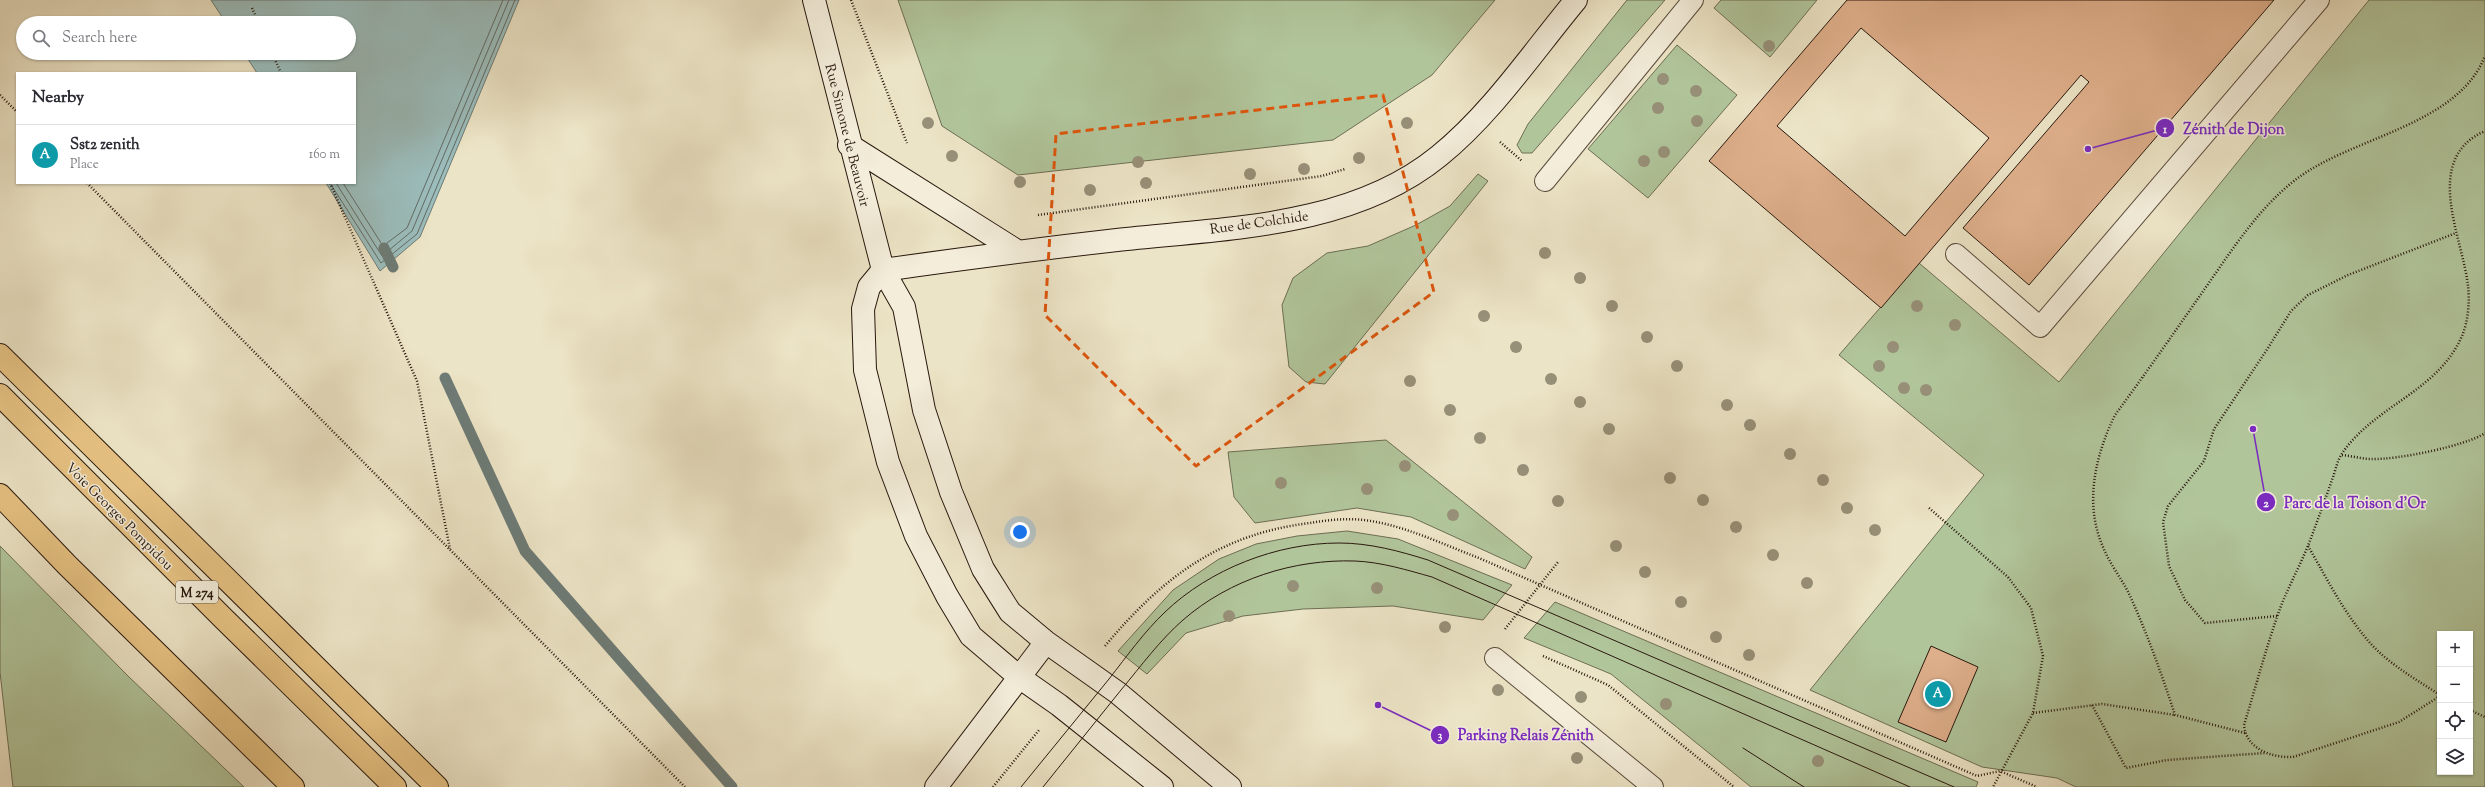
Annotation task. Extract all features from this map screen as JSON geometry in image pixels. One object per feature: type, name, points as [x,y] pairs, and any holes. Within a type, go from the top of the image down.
[{"type":"highway","points":[[0,355],[437,787]]},
{"type":"highway","name":"Voie Georges Pompidou","points":[[0,395],[224,619],[395,787]]},
{"type":"highway","points":[[0,495],[73,571],[293,787]]},
{"type":"street","name":"Rue Simone de Beauvoir","points":[[814,0],[849,145],[883,270],[904,307],[924,410],[951,492],[983,569],[1010,612],[1046,642],[1118,693],[1230,787]]},
{"type":"street","name":"Rue de Colchide","points":[[883,270],[1017,251],[1291,220],[1339,208],[1395,184],[1438,157],[1476,122],[1576,0]]},
{"type":"street","points":[[849,145],[1017,251]]},
{"type":"street","points":[[883,270],[869,287],[863,309],[865,370],[888,462],[916,536],[971,636],[1019,677],[1059,704],[1162,787]]},
{"type":"street","points":[[936,787],[1046,642]]},
{"type":"lane","points":[[1545,181],[1693,0]]},
{"type":"lane","points":[[1956,254],[2040,327],[2319,0]]},
{"type":"lane","points":[[1496,658],[1653,787]]},
{"type":"path","points":[[851,0],[909,148]]},
{"type":"path","points":[[252,8],[256,16]]},
{"type":"path","points":[[2175,715],[2151,644],[2129,593],[2103,547],[2094,519],[2093,493],[2096,463],[2103,440],[2115,415],[2233,250],[2265,208],[2294,180],[2314,167],[2350,148],[2411,124],[2433,110],[2462,89],[2475,76],[2485,56]]},
{"type":"path","points":[[275,60],[281,72]]},
{"type":"path","points":[[0,95],[16,111]]},
{"type":"path","points":[[1476,122],[1545,181]]},
{"type":"path","points":[[2437,697],[2399,722],[2293,757],[2278,758],[2265,753],[2250,740],[2245,733],[2244,725],[2277,616],[2308,545],[2341,455],[2372,422],[2432,379],[2450,358],[2463,335],[2468,310],[2468,286],[2450,200],[2450,180],[2453,164],[2464,146],[2485,131]]},
{"type":"path","points":[[1031,216],[1322,176],[1349,168]]},
{"type":"path","points":[[88,184],[685,787]]},
{"type":"path","points":[[330,184],[417,381],[450,549]]},
{"type":"path","points":[[2277,616],[2205,623],[2185,600],[2169,566],[2163,522],[2168,506],[2204,461],[2214,429],[2291,311],[2308,295],[2348,275],[2456,233]]},
{"type":"path","points":[[2341,455],[2373,459],[2410,454],[2475,440],[2485,433]]},
{"type":"path","points":[[1930,508],[2008,577],[2031,608],[2043,656],[2033,713],[1993,787]]},
{"type":"path","points":[[2308,545],[2334,591],[2365,638],[2397,668],[2437,693]]},
{"type":"path","points":[[1496,658],[1505,630],[1558,562]]},
{"type":"path","points":[[1538,653],[1608,685],[1734,787]]},
{"type":"path","points":[[2033,713],[2102,704],[2175,715],[2245,733]]},
{"type":"path","points":[[2092,705],[2126,768],[2167,760],[2265,753]]},
{"type":"path","points":[[2473,711],[2485,717]]},
{"type":"highlighted area","points":[[1383,95],[1434,292],[1196,466],[1045,315],[1056,134]]},
{"type":"green space","points":[[898,0],[1495,0],[1432,75],[1333,140],[1018,175],[942,126]]},
{"type":"green space","points":[[1627,0],[1665,0],[1532,153],[1522,153],[1517,145],[1528,124]]},
{"type":"green space","points":[[1721,0],[1817,0],[1770,57],[1714,8]]},
{"type":"green space","points":[[2369,0],[2485,0],[2485,787],[2076,787],[2057,778],[1982,767],[1810,690],[1984,475],[1839,355],[1919,263],[2059,382]]},
{"type":"green space","points":[[1677,45],[1737,95],[1648,198],[1588,149]]},
{"type":"green space","points":[[1478,174],[1488,181],[1325,384],[1306,382],[1289,367],[1282,305],[1293,278],[1327,253],[1368,246],[1416,225],[1450,206]]},
{"type":"green space","points":[[1386,440],[1532,557],[1525,569],[1411,517],[1357,508],[1255,523],[1234,497],[1228,452]]},
{"type":"green space","points":[[1347,531],[1398,539],[1512,585],[1483,620],[1393,606],[1303,609],[1243,616],[1186,633],[1147,674],[1118,651],[1173,590],[1219,559],[1256,544],[1297,536]]},
{"type":"green space","points":[[0,546],[128,676],[244,787],[13,787],[0,672]]},
{"type":"green space","points":[[1555,602],[1978,782],[1976,787],[1751,787],[1611,674],[1524,638]]},
{"type":"water","points":[[211,0],[519,0],[420,237],[380,271],[327,184],[356,184],[356,72],[256,72],[249,60],[356,60],[356,16],[221,16]]},
{"type":"building","points":[[1847,0],[2274,0],[2029,285],[1963,228],[2089,82],[2081,75],[1881,308],[1709,161]],"holes":[[[1861,28],[1989,138],[1905,236],[1777,126]]]},
{"type":"building","points":[[1931,646],[1978,667],[1946,742],[1898,722]]},
{"type":"waterway","points":[[384,248],[393,267]]},
{"type":"waterway","points":[[445,378],[525,551],[732,787]]},
{"type":"tram line","points":[[1021,787],[1143,636],[1165,612],[1183,597],[1202,583],[1223,571],[1269,553],[1316,544],[1339,543],[1362,544],[1384,548],[1428,560],[1954,787]]},
{"type":"tram line","points":[[1043,787],[1121,690],[1159,645],[1183,620],[1221,593],[1264,574],[1286,568],[1332,561],[1355,561],[1384,565],[1432,577],[1910,787]]},
{"type":"tram line","points":[[1743,748],[1804,787]]},
{"type":"place","name":"Zénith de Dijon","points":[[2088,149]]},
{"type":"place","name":"Parc de la Toison d'Or","points":[[2253,429]]},
{"type":"place","name":"Sst2 zenith","points":[[1938,694]]},
{"type":"place","name":"Parking Relais Zénith","points":[[1378,705]]}]
